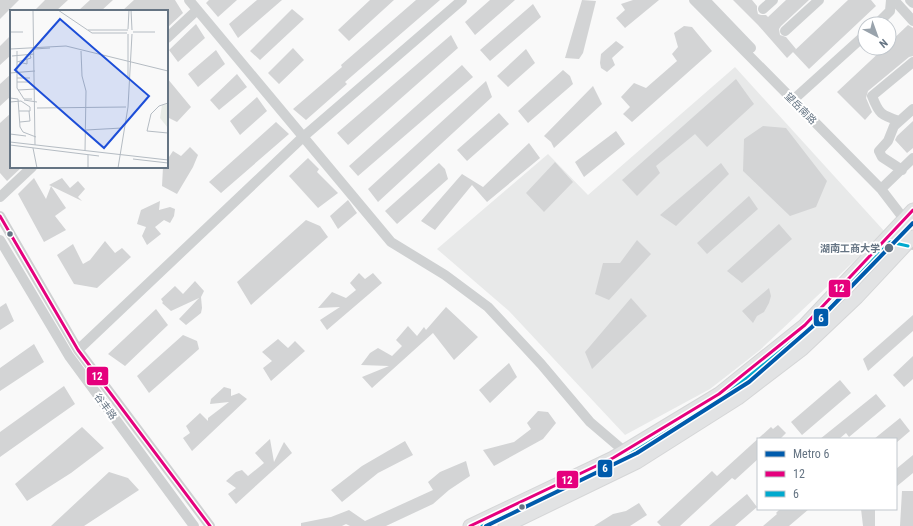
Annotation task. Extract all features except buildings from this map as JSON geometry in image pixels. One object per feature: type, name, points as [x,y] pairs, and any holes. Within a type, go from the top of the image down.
[{"type":"main road","points":[[470,526],[606,461],[719,394],[805,325],[908,214]]},
{"type":"main road","points":[[505,526],[637,462],[738,398],[802,348],[858,297],[912,241]]},
{"type":"street","points":[[189,0],[391,242],[445,275],[488,307],[541,364],[590,422],[624,451]]},
{"type":"street","points":[[78,350],[303,137],[462,0]]},
{"type":"street","name":"望岳南路","points":[[694,0],[881,189],[908,214]]},
{"type":"street","points":[[705,0],[751,48]]},
{"type":"street","points":[[763,9],[773,0]]},
{"type":"street","points":[[785,31],[819,0]]},
{"type":"street","points":[[893,0],[913,21]]},
{"type":"street","points":[[885,16],[890,11],[893,0]]},
{"type":"street","points":[[910,0],[913,3]]},
{"type":"street","points":[[168,37],[196,10]]},
{"type":"street","points":[[793,100],[857,42]]},
{"type":"street","points":[[899,121],[884,116],[877,108],[872,96],[913,62]]},
{"type":"street","points":[[902,170],[882,157],[879,151],[888,141],[894,126],[913,109]]},
{"type":"street","points":[[881,189],[913,158]]},
{"type":"street","points":[[0,197],[31,168]]},
{"type":"street","points":[[888,236],[912,241],[908,214]]},
{"type":"street","name":"谷丰路","points":[[0,216],[78,350],[210,526]]},
{"type":"street","name":"谷丰路","points":[[0,240],[69,356],[194,526]]},
{"type":"shaded area","points":[[735,67],[885,232],[760,350],[710,389],[625,435],[509,311],[437,249],[548,154],[588,195]]},
{"type":"metro line","name":"6","points":[[486,526],[637,453],[749,382],[812,327],[913,223]]},
{"type":"transit line","name":"12","points":[[470,526],[613,458],[719,394],[805,325],[913,210]]},
{"type":"transit line","name":"12","points":[[0,216],[78,350],[210,526]]},
{"type":"transit line","name":"6","points":[[482,526],[615,463],[722,398],[809,328],[890,242],[908,246]]},
{"type":"place","name":"湖南工商大学","points":[[889,248]]}]
